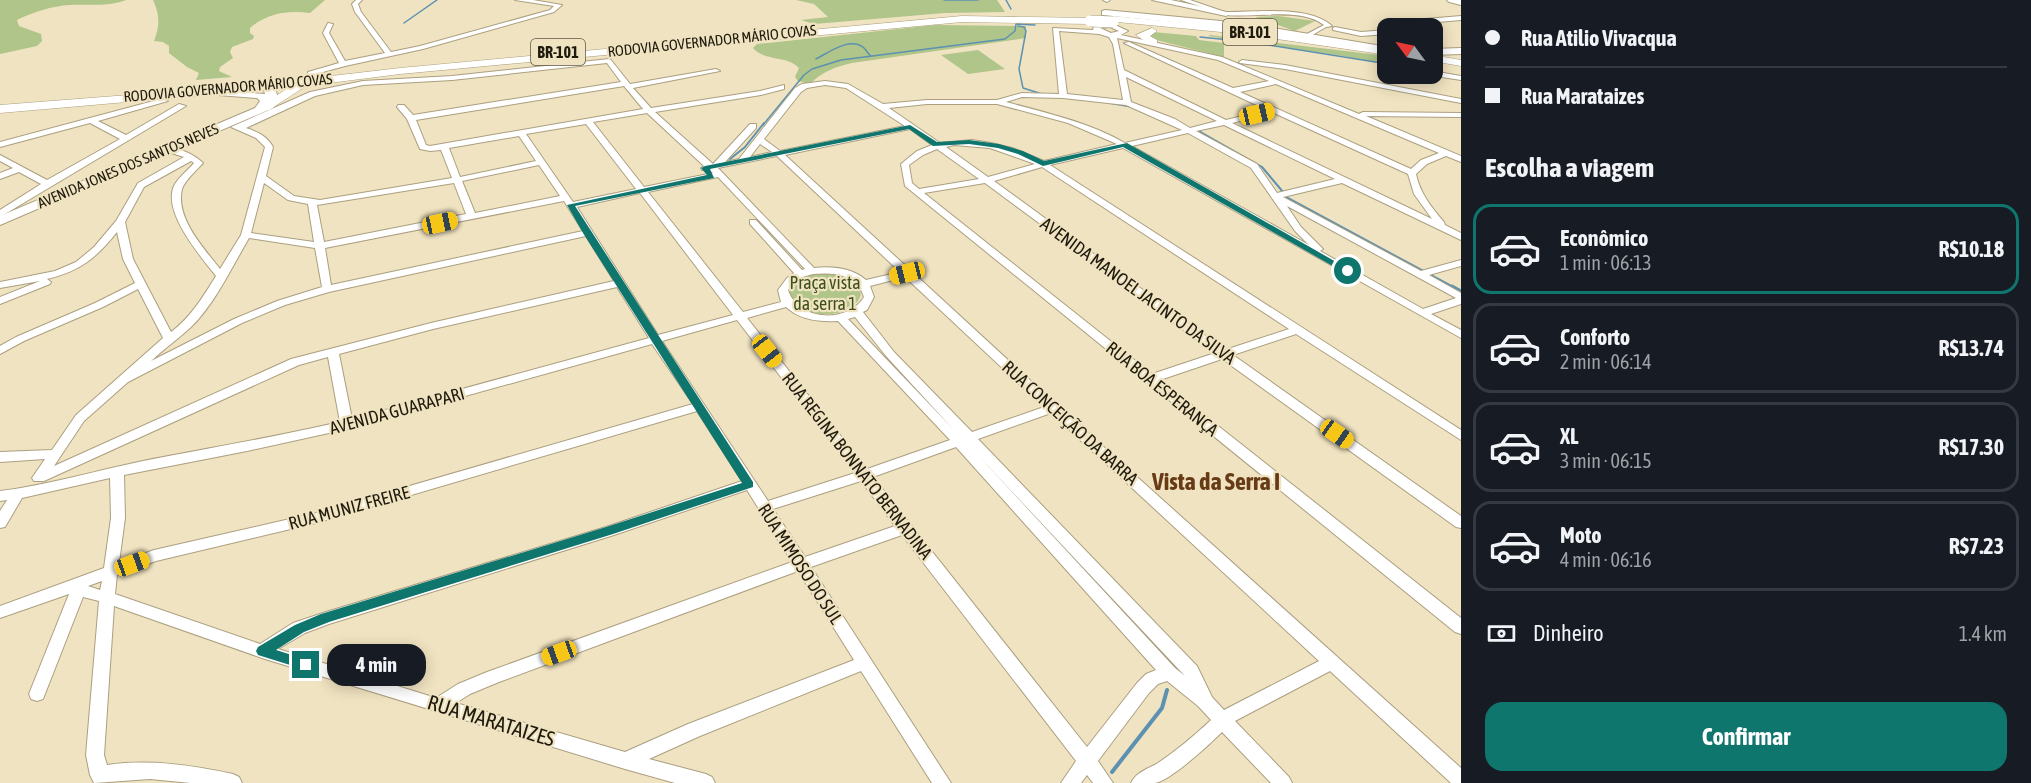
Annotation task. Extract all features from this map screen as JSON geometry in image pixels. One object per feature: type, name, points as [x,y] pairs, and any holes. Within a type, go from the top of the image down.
[{"type":"main road","points":[[1007,17],[1032,17],[1154,39],[1328,33]]},
{"type":"main road","name":"RODOVIA GOVERNADOR MÁRIO COVAS","points":[[0,107],[213,93],[326,79],[844,28],[1007,17]]},
{"type":"main road","name":"RODOVIA GOVERNADOR MÁRIO COVAS","points":[[0,107],[220,80],[311,74],[876,21],[1007,17]]},
{"type":"main road","points":[[1032,17],[1114,30]]},
{"type":"main road","name":"BR-101","points":[[1032,17],[1090,19],[1114,30],[1243,34],[1328,33],[1377,49]]},
{"type":"main road","name":"BR-101","points":[[1114,30],[1242,31],[1377,51]]},
{"type":"main road","points":[[1443,62],[1461,66]]},
{"type":"main road","points":[[239,79],[265,80],[269,87]]},
{"type":"main road","points":[[263,109],[293,89],[326,79]]},
{"type":"main road","points":[[213,93],[192,90],[196,86],[220,80]]},
{"type":"street","points":[[359,0],[355,4],[358,12],[390,55]]},
{"type":"street","points":[[311,74],[343,64],[390,55],[476,33],[552,11],[560,6],[553,3],[518,0]]},
{"type":"street","points":[[1107,0],[1127,103]]},
{"type":"street","points":[[1157,0],[1224,13],[1273,27],[1274,29],[1270,30]]},
{"type":"street","points":[[1184,0],[1197,6]]},
{"type":"street","points":[[1443,0],[1457,1]]},
{"type":"street","points":[[1224,13],[1298,15],[1321,20],[1328,33]]},
{"type":"street","points":[[1443,20],[1461,18]]},
{"type":"street","points":[[330,24],[326,33],[343,64]]},
{"type":"street","points":[[1063,96],[1056,29],[1270,30],[1309,35],[1377,33]]},
{"type":"street","points":[[1114,30],[1231,91],[1412,173]]},
{"type":"street","points":[[1154,39],[1220,58],[1461,159]]},
{"type":"street","points":[[1443,52],[1461,51]]},
{"type":"street","points":[[1220,58],[1390,84],[1461,101]]},
{"type":"street","points":[[233,126],[313,94],[363,83],[452,78],[609,61],[625,85],[812,271]]},
{"type":"street","points":[[1255,72],[1254,69],[1268,64]]},
{"type":"street","points":[[411,118],[716,71]]},
{"type":"street","points":[[1123,75],[1134,78],[1461,237]]},
{"type":"street","points":[[1443,75],[1461,78]]},
{"type":"street","points":[[1231,91],[1278,82]]},
{"type":"street","name":"AVENIDA MANOEL JACINTO DA SILVA","points":[[756,132],[798,90],[806,86],[825,83],[848,86],[882,106],[987,180],[1225,355],[1461,523]]},
{"type":"street","points":[[263,109],[272,99],[269,87]]},
{"type":"street","points":[[400,107],[411,118],[423,147],[430,149],[761,93],[781,87]]},
{"type":"street","points":[[213,93],[260,94],[266,100],[263,109]]},
{"type":"street","points":[[997,102],[1022,95],[1063,96],[1127,103],[1190,130],[1254,166],[1298,229],[1329,261]]},
{"type":"street","points":[[0,145],[164,101]]},
{"type":"street","points":[[882,106],[927,102],[997,102],[1071,121],[1124,144],[1461,335]]},
{"type":"street","points":[[0,214],[47,184],[182,106]]},
{"type":"street","name":"AVENIDA JONES DOS SANTOS NEVES","points":[[0,221],[168,149],[233,126],[263,109]]},
{"type":"street","points":[[917,192],[987,180],[1124,144],[1273,111]]},
{"type":"street","points":[[1357,114],[1461,115]]},
{"type":"street","points":[[91,121],[125,138]]},
{"type":"street","name":"RUA REGINA BONNATO BERNADINA","points":[[588,121],[1104,783]]},
{"type":"street","points":[[0,523],[39,478],[80,418],[195,317],[222,277],[246,235],[269,147],[260,136],[233,126]]},
{"type":"street","points":[[246,235],[319,246],[472,217],[642,190],[742,161],[910,127]]},
{"type":"street","points":[[711,169],[756,132]]},
{"type":"street","points":[[742,161],[756,132]]},
{"type":"street","name":"RUA CONCEIÇÃO DA BARRA","points":[[756,132],[1053,408],[1461,780]]},
{"type":"street","name":"RUA MIMOSO DO SUL","points":[[521,134],[568,201],[656,341],[802,564],[936,781]]},
{"type":"street","points":[[936,145],[969,142],[999,146],[1021,152],[1043,164],[1461,436]]},
{"type":"street","name":"RUA BOA ESPERANÇA","points":[[936,145],[916,154],[905,164],[908,184],[1461,627]]},
{"type":"street","points":[[444,147],[472,217]]},
{"type":"street","points":[[168,149],[198,160],[199,163],[178,186],[180,213],[185,227],[222,277]]},
{"type":"street","points":[[1412,173],[1424,162],[1444,152],[1461,150]]},
{"type":"street","points":[[0,302],[90,257],[121,218],[141,185],[191,157]]},
{"type":"street","points":[[0,158],[47,184]]},
{"type":"street","points":[[260,176],[291,198],[312,203],[333,202],[542,162]]},
{"type":"street","points":[[0,176],[19,169]]},
{"type":"street","points":[[711,169],[800,274]]},
{"type":"street","points":[[1412,173],[1413,184],[1425,206],[1446,229]]},
{"type":"street","points":[[1277,197],[1342,180]]},
{"type":"street","points":[[1277,197],[1426,273],[1461,298]]},
{"type":"street","points":[[312,203],[327,289]]},
{"type":"street","points":[[121,218],[128,259],[169,339]]},
{"type":"street","points":[[125,379],[259,311],[327,289],[587,233]]},
{"type":"street","points":[[1426,273],[1461,263]]},
{"type":"street","points":[[0,285],[66,271]]},
{"type":"street","points":[[812,271],[840,272],[854,277],[864,284],[869,297],[866,305],[857,312],[840,317],[811,316],[797,311],[788,303],[783,294],[785,286],[800,274],[812,271]]},
{"type":"street","points":[[864,284],[907,273]]},
{"type":"street","points":[[39,478],[295,362],[431,326],[620,283]]},
{"type":"street","points":[[0,351],[20,339],[99,305],[140,284]]},
{"type":"street","points":[[1422,313],[1461,298]]},
{"type":"street","name":"AVENIDA GUARAPARI","points":[[0,496],[347,425],[788,303]]},
{"type":"street","points":[[857,312],[890,354],[1169,672],[1204,700],[1283,783]]},
{"type":"street","points":[[840,317],[963,438],[1191,671],[1204,700]]},
{"type":"street","points":[[1149,379],[1297,330]]},
{"type":"street","points":[[333,352],[347,425]]},
{"type":"street","name":"RUA MUNIZ FREIRE","points":[[0,612],[72,588],[154,556],[350,508],[700,406]]},
{"type":"street","points":[[764,507],[864,475],[1053,408]]},
{"type":"street","points":[[0,458],[55,454]]},
{"type":"street","points":[[117,472],[118,518],[107,596],[95,755],[101,779],[143,769],[207,777],[233,783]]},
{"type":"street","points":[[262,651],[299,628],[326,618],[609,531],[749,484]]},
{"type":"street","points":[[439,705],[464,689],[493,678],[906,528]]},
{"type":"street","points":[[37,694],[72,588]]},
{"type":"street","name":"RUA MARATAIZES","points":[[72,588],[107,596],[262,651],[625,761],[706,783]]},
{"type":"street","points":[[1140,783],[1188,751],[1223,719],[1332,662]]},
{"type":"street","points":[[625,761],[694,730],[864,663]]},
{"type":"street","points":[[1070,783],[1147,684],[1169,672]]},
{"type":"green space","points":[[0,0],[126,0],[105,4],[56,7],[23,17],[17,20],[19,26],[41,34],[42,41],[37,46],[0,54]]},
{"type":"green space","points":[[153,0],[325,0],[310,13],[278,14],[263,19],[250,28],[253,39],[232,47],[230,52],[233,58],[220,67],[219,71],[232,77],[196,80],[199,73],[169,53],[169,46],[163,42],[154,41],[158,20]]},
{"type":"green space","points":[[796,0],[997,0],[1005,12],[945,13],[814,24],[801,20],[828,17],[814,4]]},
{"type":"green space","points":[[1278,16],[1315,21],[1295,31],[1255,17]]},
{"type":"green space","points":[[935,25],[1026,26],[1026,38],[852,63],[830,70],[810,84],[798,81],[795,77],[799,68],[794,64],[764,55],[753,48],[757,44]]},
{"type":"green space","points":[[1153,32],[1196,36],[1199,40],[1224,43],[1224,57],[1148,38]]},
{"type":"green space","points":[[1208,36],[1377,55],[1377,63],[1343,56]]},
{"type":"green space","points":[[978,50],[1005,69],[968,74],[941,55]]},
{"type":"green space","name":"Praça vista da serra 1","points":[[820,273],[845,278],[858,286],[860,295],[855,304],[843,311],[828,314],[812,312],[796,303],[790,291],[796,282]]},
{"type":"waterway","points":[[404,23],[437,0]]},
{"type":"waterway","points":[[944,0],[978,0]]},
{"type":"waterway","points":[[1006,0],[1011,9]]},
{"type":"waterway","points":[[763,125],[804,75],[812,69],[841,60],[1005,39],[1015,31],[1016,24],[1035,25]]},
{"type":"waterway","points":[[1018,26],[1024,27],[1026,31],[1019,69],[1023,88],[1042,94]]},
{"type":"waterway","points":[[1200,37],[1250,42],[1377,62]]},
{"type":"waterway","points":[[816,59],[839,47],[852,44],[864,48],[871,56]]},
{"type":"waterway","points":[[1109,103],[1132,107]]},
{"type":"waterway","points":[[730,159],[745,147],[764,123]]},
{"type":"waterway","points":[[1197,130],[1262,167],[1283,192]]},
{"type":"waterway","points":[[1286,197],[1455,288]]},
{"type":"waterway","points":[[1452,286],[1461,291]]},
{"type":"waterway","points":[[1112,772],[1162,708],[1167,690]]},
{"type":"district","name":"Vista da Serra I","points":[[1216,482]]},
{"type":"route","points":[[306,665],[262,651],[299,628],[326,618],[609,531],[749,484],[571,205],[712,176],[705,168],[910,127],[936,145],[969,142],[999,146],[1021,152],[1043,164],[1124,144],[1348,271]]}]
